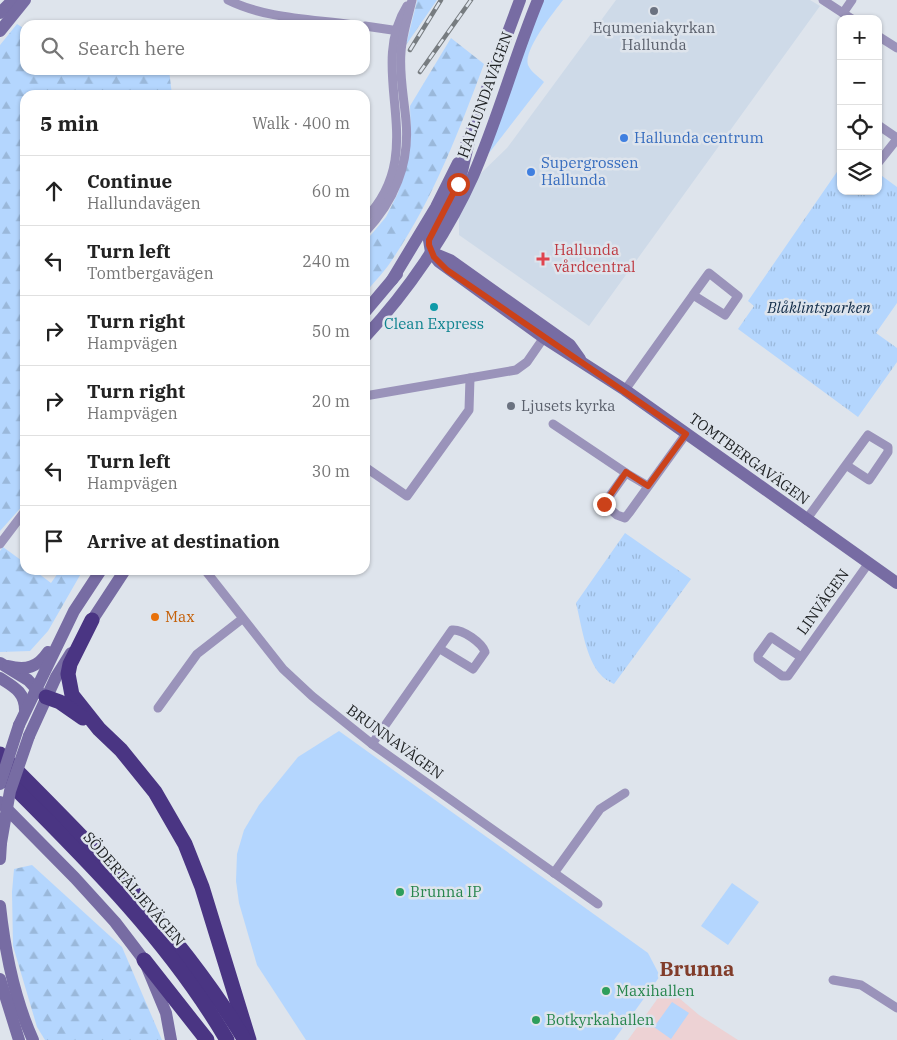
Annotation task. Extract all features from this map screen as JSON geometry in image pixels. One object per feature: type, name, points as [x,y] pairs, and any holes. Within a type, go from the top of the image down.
[{"type":"highway","points":[[92,620],[74,652],[68,674],[70,687],[76,702],[99,729],[122,750],[155,792],[185,844],[202,887],[249,1040]]},
{"type":"highway","points":[[41,693],[60,702],[99,729]]},
{"type":"highway","points":[[0,754],[103,857],[146,904],[195,966],[245,1040]]},
{"type":"highway","name":"SÖDERTÄLJEVÄGEN","points":[[0,773],[94,867],[136,913],[184,974],[227,1040]]},
{"type":"highway","points":[[144,960],[207,1040]]},
{"type":"main road","points":[[0,13],[13,0]]},
{"type":"main road","points":[[0,31],[26,0]]},
{"type":"main road","name":"HALLUNDAVÄGEN","points":[[431,252],[429,240],[458,184],[470,137],[520,0]]},
{"type":"main road","name":"HALLUNDAVÄGEN","points":[[370,332],[386,314],[431,252],[455,213],[474,174],[538,0]]},
{"type":"main road","name":"HALLUNDAVÄGEN","points":[[392,280],[436,207],[470,137]]},
{"type":"main road","points":[[386,314],[424,273],[448,265],[442,243],[455,213]]},
{"type":"main road","name":"HALLUNDAVÄGEN","points":[[370,306],[414,257],[431,252]]},
{"type":"main road","name":"TOMTBERGAVÄGEN","points":[[431,252],[897,583]]},
{"type":"main road","points":[[2,670],[25,669],[39,662],[99,575]]},
{"type":"main road","points":[[0,784],[25,710],[56,677],[122,575]]},
{"type":"main road","points":[[0,859],[10,791],[29,736],[41,693],[73,614]]},
{"type":"main road","points":[[2,670],[28,680],[41,693]]},
{"type":"main road","points":[[2,670],[22,694],[25,710]]},
{"type":"main road","points":[[0,802],[75,878],[115,922],[144,960],[166,1013],[171,1040]]},
{"type":"main road","points":[[0,906],[7,956],[30,1039]]},
{"type":"main road","points":[[0,979],[19,1040]]},
{"type":"street","points":[[228,0],[266,12],[320,20]]},
{"type":"street","points":[[370,212],[381,198],[396,162],[397,121],[392,53],[412,0]]},
{"type":"street","points":[[823,0],[846,15]]},
{"type":"street","points":[[843,13],[852,0]]},
{"type":"street","points":[[370,27],[400,31]]},
{"type":"street","points":[[370,226],[389,202],[396,187],[405,154],[407,123],[401,67],[400,31]]},
{"type":"street","points":[[882,39],[897,48]]},
{"type":"street","points":[[882,128],[897,139],[882,158]]},
{"type":"street","points":[[624,390],[693,295],[709,273],[738,296],[725,315],[693,295]]},
{"type":"street","points":[[370,395],[516,370],[527,362],[546,334]]},
{"type":"street","points":[[370,470],[407,496],[469,410],[470,378]]},
{"type":"street","points":[[554,424],[648,486]]},
{"type":"street","points":[[626,472],[604,504],[617,515],[625,518],[686,434]]},
{"type":"street","points":[[806,520],[846,465],[868,435],[888,447],[888,452],[868,480],[846,465]]},
{"type":"street","points":[[0,544],[20,518]]},
{"type":"street","name":"LINVÄGEN","points":[[801,656],[770,637],[758,658],[785,676],[801,656],[868,564]]},
{"type":"street","name":"BRUNNAVÄGEN","points":[[209,575],[283,669],[312,696],[372,744],[598,904]]},
{"type":"street","points":[[158,708],[197,654],[242,619]]},
{"type":"street","points":[[372,744],[452,630],[458,629],[483,646],[485,652],[473,670],[440,649]]},
{"type":"street","points":[[554,874],[600,809],[625,793]]},
{"type":"street","points":[[832,980],[861,985],[897,1008]]},
{"type":"shaded area","points":[[616,0],[810,0],[820,6],[589,326],[459,235],[459,215],[478,176],[507,148]]},
{"type":"shaded area","points":[[668,984],[679,998],[699,1015],[738,1040],[628,1040]]},
{"type":"green space","points":[[437,0],[406,45],[417,1]]},
{"type":"green space","points":[[544,0],[563,0],[540,31],[528,58],[529,68],[544,82],[489,153],[489,147],[526,42]]},
{"type":"green space","points":[[17,24],[20,26],[20,75],[170,75],[171,90],[20,90],[20,509],[0,531],[0,45]]},
{"type":"green space","points":[[451,38],[484,64],[445,163],[421,211],[391,262],[370,287],[370,236],[386,217],[398,193],[408,160],[411,137],[410,106]]},
{"type":"green space","name":"Blåklintsparken","points":[[837,172],[837,195],[882,195],[882,176],[897,187],[897,303],[876,333],[897,348],[897,362],[858,417],[738,329],[754,306],[748,301]]},
{"type":"green space","points":[[625,533],[691,579],[614,684],[602,676],[591,660],[576,603]]},
{"type":"green space","points":[[3,547],[20,559],[20,575],[41,575],[51,583],[57,575],[80,575],[48,631],[30,651],[0,652],[0,551]]},
{"type":"green space","name":"Brunna IP","points":[[339,731],[648,953],[660,976],[614,1040],[306,1040],[257,965],[239,903],[236,881],[237,854],[244,830],[259,805],[298,757]]},
{"type":"green space","points":[[32,865],[122,947],[162,1040],[45,1040],[37,1027],[13,946],[12,892],[14,869]]},
{"type":"green space","points":[[732,883],[759,902],[728,945],[701,926]]},
{"type":"green space","points":[[672,1002],[689,1013],[671,1039],[654,1027]]},
{"type":"railway","points":[[410,50],[441,0]]},
{"type":"railway","points":[[420,72],[471,0]]},
{"type":"place","name":"Equmeniakyrkan Hallunda","points":[[654,11]]},
{"type":"place","name":"Hallunda centrum","points":[[624,138]]},
{"type":"place","name":"Supergrossen Hallunda","points":[[531,172]]},
{"type":"place","name":"Hallunda vårdcentral","points":[[543,259]]},
{"type":"place","name":"Clean Express","points":[[434,307]]},
{"type":"place","name":"Ljusets kyrka","points":[[511,406]]},
{"type":"place","name":"Max","points":[[155,617]]},
{"type":"place","name":"Brunna IP","points":[[400,892]]},
{"type":"place","name":"Maxihallen","points":[[606,991]]},
{"type":"place","name":"Botkyrkahallen","points":[[536,1020]]},
{"type":"district","name":"Brunna","points":[[697,969]]},
{"type":"route","points":[[458,184],[429,240],[434,257],[447,270],[503,310],[565,352],[582,361],[686,434],[648,486],[626,472],[604,504]]}]
